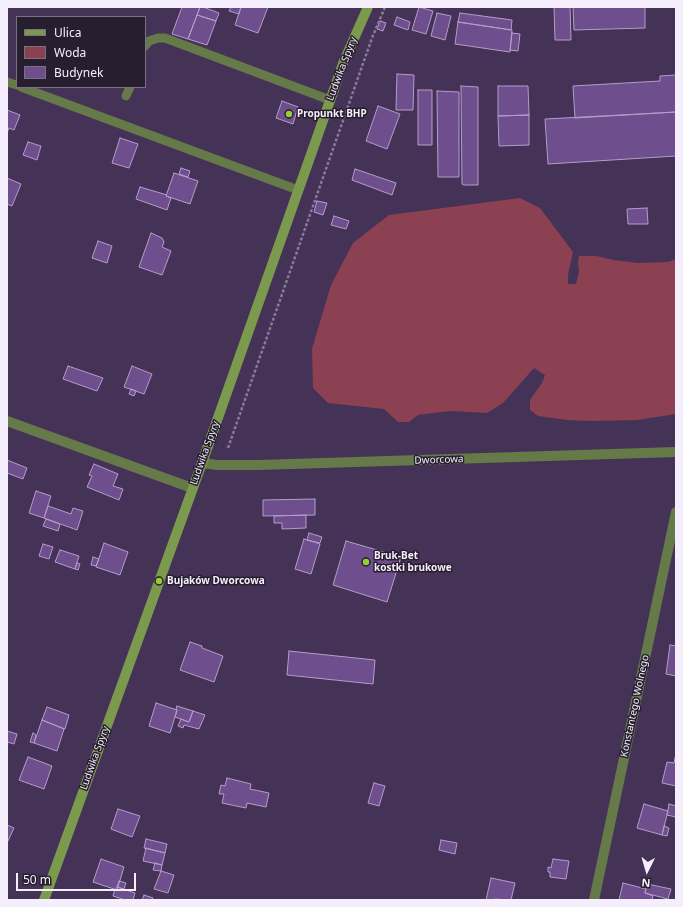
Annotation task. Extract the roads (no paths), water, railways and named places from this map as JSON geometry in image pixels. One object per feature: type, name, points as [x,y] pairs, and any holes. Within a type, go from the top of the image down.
[{"type":"main road","name":"Ludwika Spyry","points":[[44,900],[202,463],[344,61],[368,7]]},
{"type":"street","points":[[7,421],[192,488]]},
{"type":"street","name":"Dworcowa","points":[[202,463],[217,465],[259,465],[676,452]]},
{"type":"street","name":"Konstantego Wolnego","points":[[594,900],[676,512]]},
{"type":"lane","points":[[146,45],[149,41],[158,38],[165,38],[330,100]]},
{"type":"lane","points":[[24,88],[298,190]]},
{"type":"water","points":[[520,198],[540,208],[573,252],[568,275],[568,284],[576,284],[579,271],[579,256],[596,256],[638,263],[668,262],[676,259],[676,414],[637,420],[592,421],[567,420],[538,416],[530,410],[530,400],[542,383],[545,375],[534,368],[503,403],[487,413],[450,411],[418,415],[409,422],[398,422],[384,409],[328,403],[313,388],[312,349],[331,285],[353,243],[389,215]]},
{"type":"place","name":"Propunkt BHP","points":[[289,114]]},
{"type":"place","name":"Bruk-Bet kostki brukowe","points":[[366,562]]},
{"type":"place","name":"Bujaków Dworcowa","points":[[159,581]]}]
